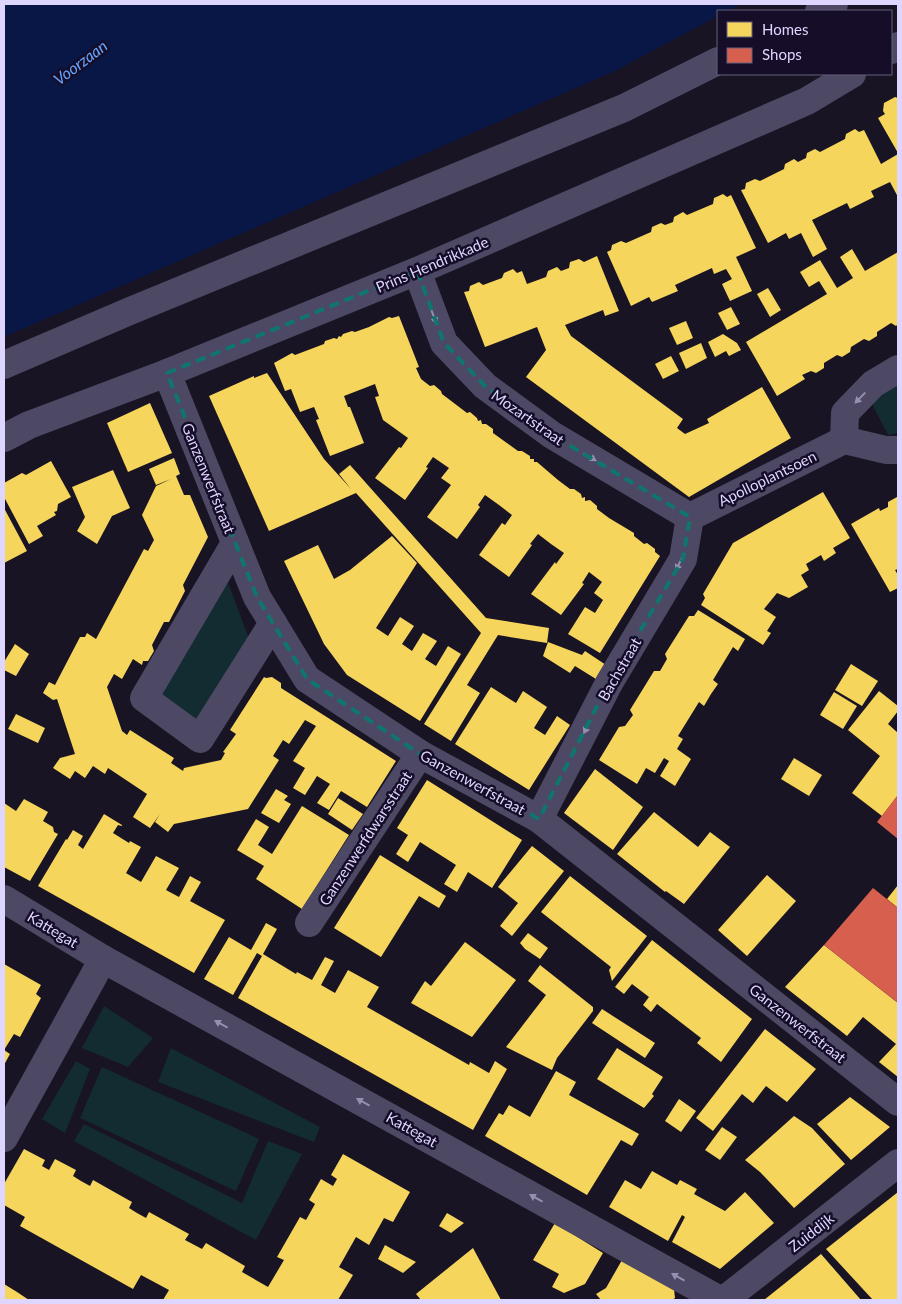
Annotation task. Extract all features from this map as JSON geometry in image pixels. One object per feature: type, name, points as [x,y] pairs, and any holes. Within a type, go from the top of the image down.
[{"type":"street","points":[[821,10],[834,4]]},
{"type":"street","points":[[4,365],[130,311],[624,108],[717,62]]},
{"type":"street","name":"Prins Hendrikkade","points":[[4,438],[29,425],[167,373],[416,271],[807,102],[850,75]]},
{"type":"street","name":"Mozartstraat","points":[[416,271],[444,343],[485,386],[552,435],[690,516]]},
{"type":"street","points":[[898,369],[873,384],[845,413],[844,440],[886,450],[898,450]]},
{"type":"street","name":"Ganzenwerfstraat","points":[[167,373],[257,597],[307,679],[420,754],[540,819],[898,1102]]},
{"type":"street","name":"Apolloplantsoen","points":[[690,516],[844,440]]},
{"type":"street","name":"Bachstraat","points":[[540,819],[609,683],[683,559],[690,516]]},
{"type":"street","points":[[235,543],[144,698],[200,739],[273,623]]},
{"type":"street","name":"Ganzenwerfdwarsstraat","points":[[309,923],[420,754]]},
{"type":"street","name":"Kattegat","points":[[4,899],[103,959],[722,1300]]},
{"type":"street","points":[[4,1138],[103,959]]},
{"type":"street","name":"Zuiddijk","points":[[722,1300],[898,1163]]},
{"type":"highlighted area","points":[[417,271],[444,343],[485,386],[552,435],[690,517],[683,559],[609,683],[539,819],[420,754],[307,679],[257,597],[167,373]]},
{"type":"green space","points":[[898,382],[898,433],[888,435],[871,402]]},
{"type":"green space","points":[[225,575],[251,644],[201,727],[156,695]]},
{"type":"green space","points":[[104,1006],[153,1038],[128,1067],[82,1048]]},
{"type":"green space","points":[[171,1048],[320,1127],[314,1142],[158,1082]]},
{"type":"green space","points":[[76,1061],[90,1069],[65,1133],[42,1119]]},
{"type":"green space","points":[[102,1067],[259,1139],[236,1191],[80,1118]]},
{"type":"green space","points":[[84,1124],[242,1203],[268,1141],[302,1154],[256,1240],[74,1141]]},
{"type":"water","name":"Voorzaan","points":[[4,4],[741,4],[729,10],[717,10],[717,17],[615,71],[4,337]]},
{"type":"building: Homes","points":[[895,97],[898,98],[898,153],[878,118],[885,114],[883,111],[884,103]]},
{"type":"building: Homes","points":[[855,129],[859,132],[864,130],[881,164],[898,154],[898,197],[890,182],[871,191],[874,197],[850,209],[847,203],[812,220],[827,249],[813,257],[801,233],[789,239],[786,233],[768,243],[741,190],[745,189],[746,183],[755,179],[760,181],[784,169],[785,164],[794,159],[798,162],[806,158],[807,153],[815,149],[820,152],[845,139],[846,134]]},
{"type":"building: Homes","points":[[723,194],[727,197],[731,195],[756,248],[736,257],[752,291],[730,301],[722,284],[732,279],[726,269],[714,274],[712,268],[675,285],[678,291],[652,302],[649,297],[631,306],[607,252],[611,250],[612,245],[621,241],[626,243],[651,232],[652,227],[661,223],[665,225],[673,222],[674,217],[683,212],[687,215],[713,204],[714,198]]},
{"type":"building: Homes","points":[[852,249],[865,271],[898,252],[898,324],[896,326],[891,323],[877,332],[877,336],[869,341],[864,339],[851,347],[850,352],[842,357],[837,355],[824,363],[824,368],[816,373],[811,371],[802,375],[805,379],[777,396],[746,342],[827,294],[819,281],[809,287],[800,272],[820,260],[837,288],[853,278],[840,257]]},
{"type":"building: Homes","points":[[597,256],[619,311],[605,316],[603,310],[565,325],[571,336],[683,419],[677,428],[685,434],[709,423],[707,419],[762,387],[791,438],[689,497],[526,377],[546,350],[537,327],[485,347],[464,292],[469,291],[470,286],[479,282],[483,285],[502,278],[504,273],[513,269],[517,273],[522,271],[527,284],[546,277],[548,271],[557,267],[561,271],[569,268],[570,262],[579,259],[584,262]]},
{"type":"building: Homes","points":[[768,288],[781,310],[770,317],[757,294]]},
{"type":"building: Homes","points":[[731,307],[740,324],[727,330],[718,313]]},
{"type":"building: Homes","points":[[399,316],[419,367],[416,368],[421,379],[430,386],[434,385],[442,394],[467,413],[470,412],[478,421],[481,420],[482,424],[486,424],[493,429],[493,433],[518,451],[522,451],[530,456],[530,459],[534,459],[534,462],[537,462],[570,489],[574,489],[581,494],[582,498],[585,497],[585,501],[590,500],[597,506],[597,509],[634,533],[634,536],[644,544],[647,543],[655,549],[655,552],[660,556],[600,653],[568,634],[585,607],[595,613],[603,600],[594,593],[602,582],[589,572],[582,583],[584,584],[561,615],[531,594],[564,553],[538,534],[509,577],[479,555],[502,523],[505,525],[512,515],[499,505],[485,495],[478,505],[480,507],[457,539],[427,517],[451,485],[441,478],[449,468],[433,457],[426,467],[428,468],[405,500],[375,478],[408,438],[383,420],[375,397],[379,396],[375,384],[344,396],[364,443],[330,456],[316,420],[319,419],[314,407],[300,412],[291,389],[285,391],[274,363],[292,353],[295,355],[324,344],[325,341],[337,339],[343,334],[369,327],[389,317]]},
{"type":"building: Homes","points":[[686,321],[693,338],[677,345],[669,328]]},
{"type":"building: Homes","points":[[723,334],[737,343],[741,350],[729,356],[726,351],[715,357],[708,342]]},
{"type":"building: Homes","points":[[701,343],[707,358],[686,369],[679,353]]},
{"type":"building: Homes","points":[[671,356],[679,371],[663,379],[655,364]]},
{"type":"building: Homes","points":[[267,373],[324,459],[351,489],[339,474],[350,465],[486,618],[549,628],[547,643],[498,635],[467,685],[480,693],[451,741],[424,724],[481,633],[356,493],[269,531],[209,396],[254,376],[254,378]]},
{"type":"building: Homes","points":[[150,403],[172,453],[128,472],[107,423]]},
{"type":"building: Homes","points":[[174,458],[180,474],[176,476],[184,495],[190,495],[208,537],[183,585],[185,591],[169,622],[164,622],[152,645],[154,651],[148,661],[143,661],[142,665],[133,659],[122,679],[114,674],[107,687],[122,731],[127,735],[130,730],[174,758],[171,763],[183,771],[184,768],[221,760],[225,753],[223,752],[236,734],[230,730],[264,677],[272,677],[281,683],[281,688],[396,761],[367,807],[341,791],[329,810],[317,803],[330,784],[317,776],[305,795],[293,788],[305,768],[293,761],[316,726],[305,720],[289,744],[283,740],[273,756],[279,760],[248,809],[174,824],[168,832],[155,822],[160,814],[150,828],[133,817],[147,794],[108,768],[105,774],[93,766],[85,778],[75,771],[70,779],[53,768],[60,758],[75,754],[57,699],[53,700],[43,693],[49,682],[55,685],[80,637],[85,637],[87,633],[96,639],[144,549],[148,551],[154,540],[142,515],[156,486],[171,479],[156,485],[149,469]]},
{"type":"building: Homes","points":[[51,461],[71,497],[58,504],[57,511],[54,512],[56,515],[37,526],[43,536],[29,544],[4,497],[4,483],[22,473],[26,475]]},
{"type":"building: Homes","points":[[113,470],[130,508],[112,516],[97,544],[77,531],[85,517],[72,487]]},
{"type":"building: Homes","points":[[823,492],[850,538],[833,548],[836,553],[824,561],[821,555],[806,564],[809,570],[801,575],[808,587],[789,598],[777,593],[764,609],[776,617],[767,631],[771,633],[763,645],[701,605],[705,598],[703,594],[733,543]]},
{"type":"building: Homes","points":[[897,497],[898,569],[895,570],[898,575],[898,588],[890,592],[851,524],[879,508],[880,511],[888,507],[888,502]]},
{"type":"building: Homes","points":[[4,508],[27,551],[4,563]]},
{"type":"building: Homes","points":[[392,536],[417,563],[376,628],[388,636],[400,617],[414,626],[402,644],[412,651],[423,633],[437,641],[425,659],[436,666],[448,646],[461,654],[420,721],[347,675],[324,644],[284,561],[318,545],[334,579],[350,570]]},
{"type":"building: Homes","points":[[698,610],[745,639],[738,651],[733,647],[713,680],[718,684],[704,706],[699,702],[678,736],[683,739],[677,749],[691,759],[675,786],[660,776],[669,761],[664,758],[655,773],[646,768],[637,784],[599,760],[619,727],[625,726],[633,715],[630,710],[654,671],[660,671],[667,659],[665,654],[689,616],[694,616]]},
{"type":"building: Homes","points":[[548,642],[582,655],[585,651],[606,665],[596,679],[575,666],[570,673],[543,656]]},
{"type":"building: Homes","points":[[15,644],[29,654],[16,676],[4,670],[4,662]]},
{"type":"building: Homes","points":[[851,664],[878,681],[862,706],[835,690]]},
{"type":"building: Homes","points":[[491,687],[516,703],[523,691],[547,707],[534,728],[545,735],[557,716],[570,725],[529,790],[455,744]]},
{"type":"building: Homes","points":[[879,691],[898,706],[898,711],[888,724],[898,733],[898,795],[882,816],[852,793],[880,756],[848,730]]},
{"type":"building: Homes","points":[[834,692],[857,706],[843,729],[820,715]]},
{"type":"building: Homes","points":[[16,714],[45,728],[38,743],[8,729]]},
{"type":"building: Homes","points":[[794,758],[822,775],[809,796],[781,779]]},
{"type":"building: Homes","points":[[595,769],[643,807],[613,850],[564,813]]},
{"type":"building: Homes","points":[[427,780],[522,840],[492,888],[468,872],[457,892],[444,884],[456,865],[420,842],[408,862],[396,854],[408,835],[397,828]]},
{"type":"building: Homes","points":[[276,789],[288,796],[284,800],[291,804],[279,823],[261,813]]},
{"type":"building: Homes","points":[[338,798],[363,814],[352,830],[328,814]]},
{"type":"building: Homes","points":[[24,799],[48,812],[43,821],[53,827],[54,832],[58,834],[30,881],[4,867],[4,803],[16,811]]},
{"type":"building: Homes","points":[[302,806],[349,835],[302,909],[256,879],[264,866],[237,850],[256,819],[269,827],[258,845],[272,854]]},
{"type":"building: Homes","points":[[654,812],[698,847],[710,832],[730,847],[684,904],[665,892],[617,854]]},
{"type":"building: Homes","points":[[104,814],[122,825],[118,825],[113,833],[129,843],[130,841],[141,847],[126,873],[141,882],[156,856],[179,868],[166,890],[179,897],[190,876],[201,882],[190,901],[225,920],[194,973],[38,886],[73,830],[83,836],[78,845],[83,849]]},
{"type":"building: Homes","points":[[532,846],[564,871],[512,936],[500,926],[518,903],[498,887]]},
{"type":"building: Homes","points":[[380,855],[446,896],[439,908],[419,896],[381,957],[334,928]]},
{"type":"building: Homes","points":[[767,875],[796,901],[747,956],[718,930]]},
{"type":"building: Homes","points":[[570,876],[647,936],[612,981],[609,970],[611,967],[541,912]]},
{"type":"building: Homes","points":[[898,885],[898,908],[887,899]]},
{"type":"building: Homes","points":[[266,923],[277,929],[263,954],[296,974],[297,972],[312,980],[325,957],[334,961],[321,985],[335,993],[348,970],[379,987],[367,1007],[469,1065],[470,1062],[489,1073],[495,1061],[507,1069],[473,1130],[238,998],[262,956],[257,953],[233,995],[204,979],[229,937],[251,950]]},
{"type":"building: Homes","points":[[528,933],[548,948],[540,959],[525,949],[520,943]]},
{"type":"building: Homes","points":[[652,940],[752,1019],[721,1062],[697,1043],[701,1038],[657,1004],[651,1012],[643,1005],[649,997],[632,984],[624,994],[615,987]]},
{"type":"building: Homes","points":[[465,942],[516,980],[472,1037],[411,1003],[425,981],[431,986]]},
{"type":"building: Homes","points":[[824,945],[898,1003],[898,1077],[879,1062],[896,1044],[863,1017],[847,1036],[785,987]]},
{"type":"building: Homes","points":[[4,964],[41,985],[36,994],[41,998],[20,1037],[14,1034],[4,1050]]},
{"type":"building: Homes","points":[[540,965],[593,1007],[593,1011],[557,1058],[552,1070],[506,1047],[546,995],[528,981]]},
{"type":"building: Homes","points":[[602,1009],[655,1043],[645,1058],[592,1023]]},
{"type":"building: Homes","points":[[765,1029],[816,1069],[787,1102],[766,1086],[753,1103],[742,1094],[713,1131],[696,1118]]},
{"type":"building: Homes","points":[[617,1048],[663,1077],[652,1094],[654,1096],[644,1108],[597,1079]]},
{"type":"building: Homes","points":[[4,1050],[10,1054],[4,1065]]},
{"type":"building: Homes","points":[[556,1071],[576,1082],[569,1095],[639,1134],[632,1146],[621,1140],[587,1195],[485,1136],[499,1113],[503,1115],[509,1105],[530,1117]]},
{"type":"building: Homes","points":[[850,1097],[890,1127],[851,1160],[817,1124]]},
{"type":"building: Homes","points":[[679,1099],[696,1111],[681,1132],[665,1121]]},
{"type":"building: Homes","points":[[794,1116],[812,1128],[845,1164],[794,1208],[760,1172],[745,1160]]},
{"type":"building: Homes","points":[[722,1127],[737,1137],[720,1160],[705,1150]]},
{"type":"building: Homes","points":[[24,1149],[45,1160],[42,1166],[49,1170],[55,1159],[76,1170],[73,1176],[81,1181],[90,1186],[93,1180],[132,1202],[129,1208],[137,1213],[146,1218],[149,1212],[189,1234],[185,1240],[202,1249],[206,1243],[245,1266],[242,1272],[268,1287],[284,1260],[277,1257],[300,1217],[306,1220],[315,1204],[309,1200],[321,1179],[333,1186],[337,1179],[331,1175],[343,1154],[410,1192],[393,1222],[384,1218],[369,1245],[356,1237],[339,1267],[353,1275],[338,1300],[163,1300],[169,1290],[141,1275],[133,1289],[20,1226],[25,1217],[4,1205],[4,1184]]},
{"type":"building: Homes","points":[[652,1171],[677,1185],[680,1180],[697,1189],[694,1194],[725,1211],[745,1192],[774,1223],[720,1269],[672,1242],[685,1217],[682,1215],[668,1241],[609,1207],[625,1180],[641,1189]]},
{"type":"building: Homes","points":[[898,1192],[898,1300],[873,1300],[826,1249]]},
{"type":"building: Homes","points":[[447,1213],[464,1223],[451,1233],[439,1226]]},
{"type":"building: Homes","points":[[555,1223],[603,1253],[585,1284],[564,1293],[552,1287],[559,1274],[533,1260]]},
{"type":"building: Homes","points":[[385,1245],[416,1262],[403,1273],[378,1259]]},
{"type":"building: Homes","points":[[473,1248],[501,1300],[421,1300],[416,1294]]},
{"type":"building: Homes","points":[[821,1254],[861,1300],[764,1300],[784,1284]]},
{"type":"building: Homes","points":[[622,1260],[674,1289],[675,1298],[672,1300],[601,1300],[596,1294],[606,1288]]},
{"type":"building: Homes","points":[[4,1284],[17,1292],[29,1300],[4,1300]]},
{"type":"building: Shops","points":[[898,795],[898,839],[877,822]]},
{"type":"building: Shops","points":[[873,888],[898,908],[898,1003],[824,945]]}]
